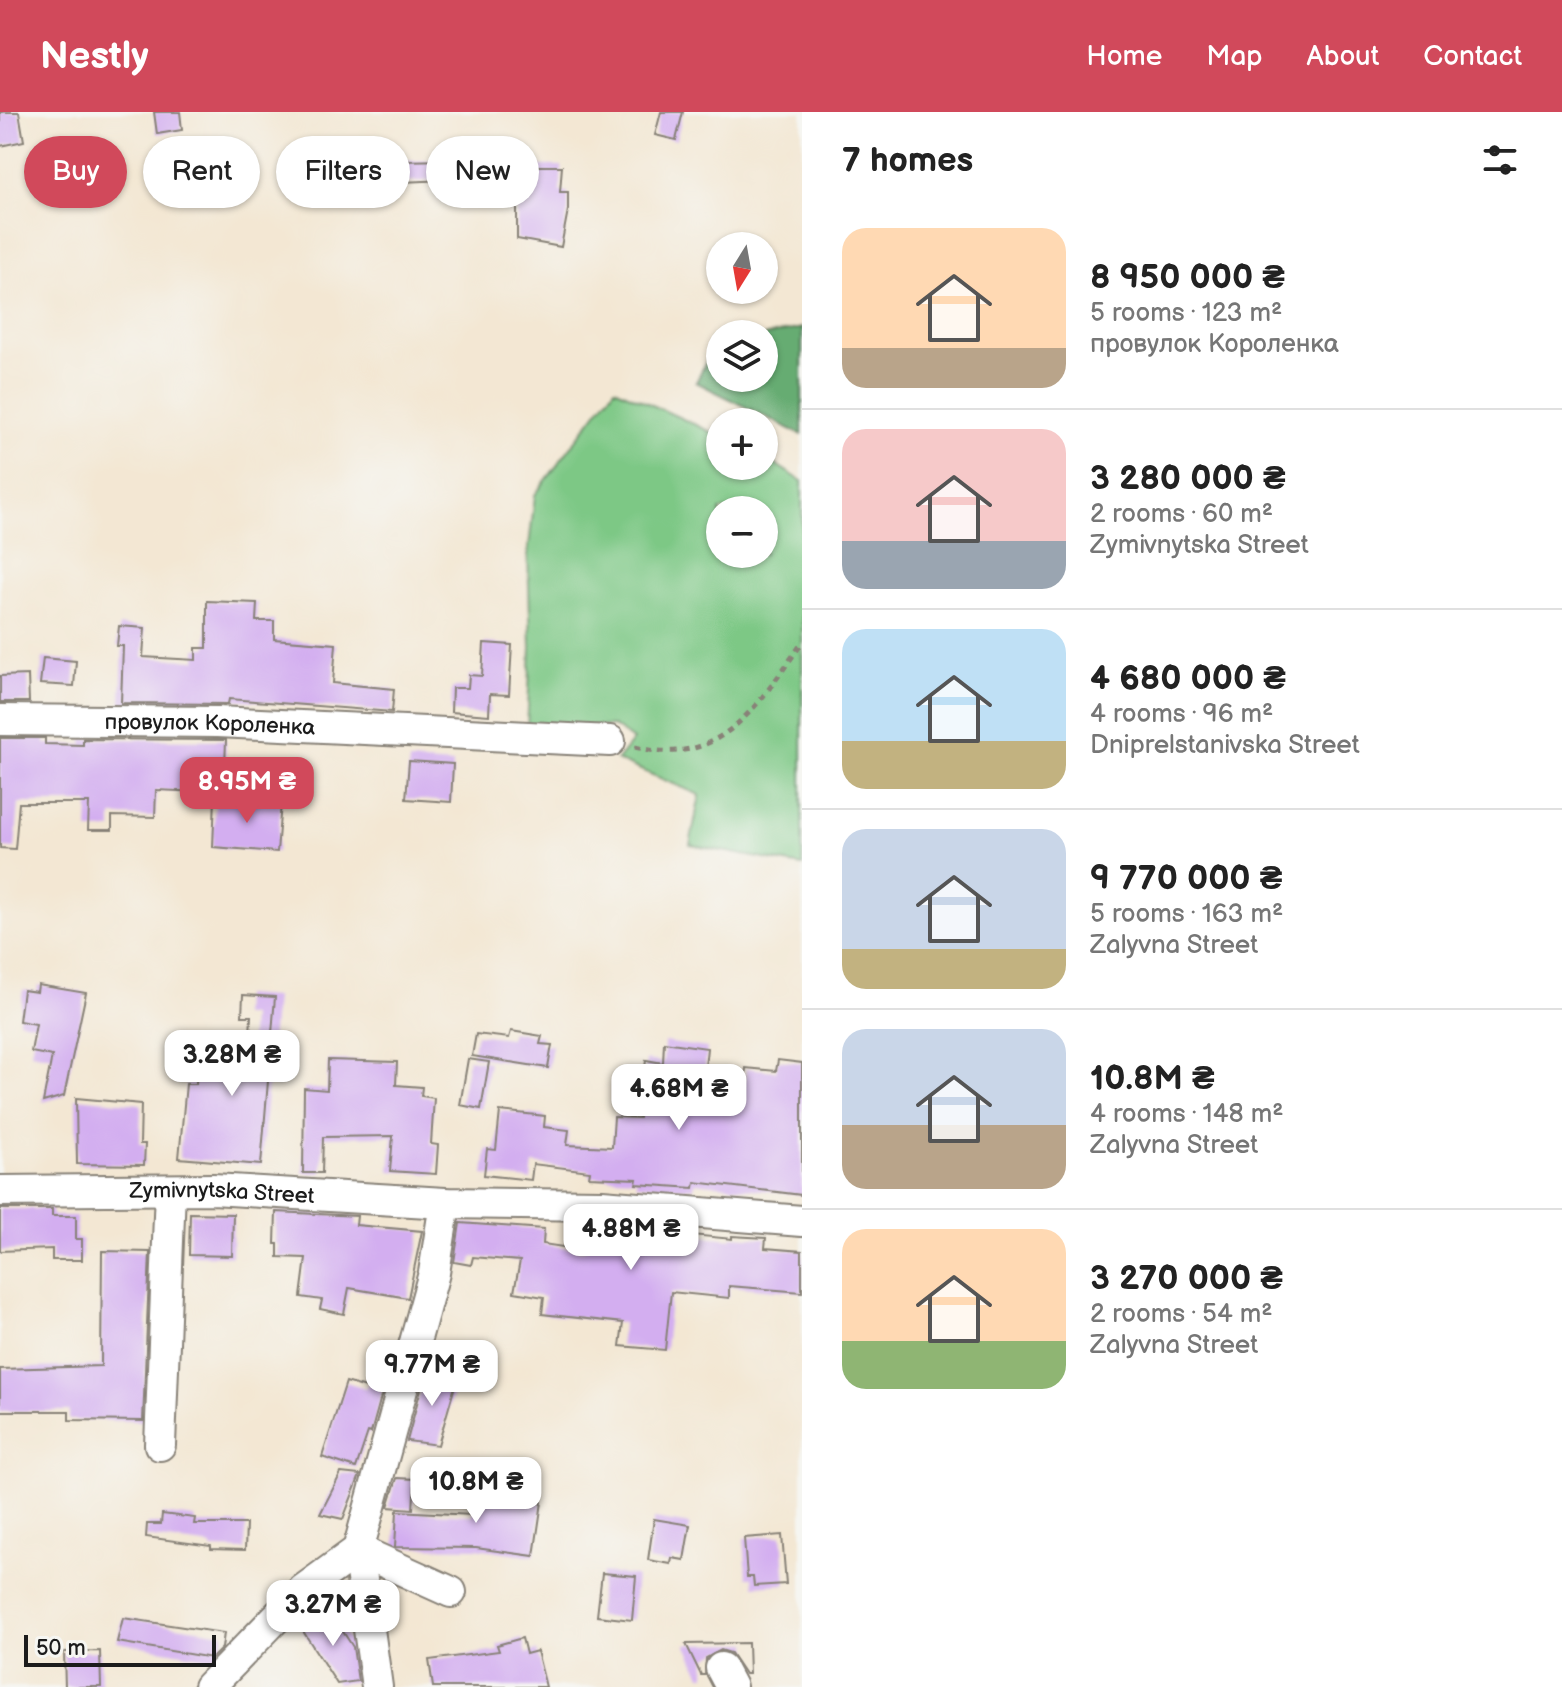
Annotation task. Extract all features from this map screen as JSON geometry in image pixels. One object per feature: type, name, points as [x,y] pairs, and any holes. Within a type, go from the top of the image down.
[{"type":"street","name":"провулок Короленка","points":[[0,720],[217,722],[610,741]]},
{"type":"street","name":"Zymivnytska Street","points":[[0,1191],[170,1190],[445,1203],[602,1205],[802,1221]]},
{"type":"street","points":[[160,1445],[170,1190]]},
{"type":"street","points":[[377,1687],[358,1550],[434,1273],[445,1203]]},
{"type":"street","points":[[358,1550],[451,1592]]},
{"type":"street","points":[[209,1687],[303,1590],[358,1550]]},
{"type":"path","points":[[610,741],[651,751],[706,746],[740,725],[802,643]]},
{"type":"green space","points":[[802,328],[802,435],[778,423],[778,408],[748,408],[716,392],[778,392],[778,333]]},
{"type":"green space","points":[[706,362],[706,387],[696,382]]},
{"type":"green space","points":[[615,388],[706,430],[706,480],[778,480],[778,466],[802,481],[802,866],[690,845],[700,795],[617,760],[633,740],[613,726],[527,729],[531,647],[528,555],[535,495]]},
{"type":"building","points":[[0,112],[19,112],[24,141],[0,146]]},
{"type":"building","points":[[154,112],[180,112],[182,130],[157,134]]},
{"type":"building","points":[[661,112],[683,112],[676,140],[655,135]]},
{"type":"building","points":[[426,160],[426,181],[410,182],[410,161]]},
{"type":"building","points":[[539,166],[562,166],[560,192],[568,192],[568,210],[561,247],[517,239],[517,208],[539,208]]},
{"type":"building","points":[[207,601],[257,603],[256,621],[274,621],[274,639],[336,644],[333,683],[394,689],[392,712],[229,699],[228,704],[121,703],[123,646],[117,646],[119,626],[145,628],[143,657],[196,660],[196,648],[207,648]]},
{"type":"building","points":[[484,643],[512,645],[509,695],[490,694],[489,715],[451,712],[452,688],[468,688],[469,675],[482,676]]},
{"type":"building","points":[[43,658],[76,661],[74,686],[40,684]]},
{"type":"building","points":[[28,675],[29,702],[0,702],[0,676]]},
{"type":"building","points":[[0,738],[45,738],[45,744],[83,745],[83,739],[226,740],[224,793],[156,790],[155,817],[112,816],[112,830],[88,830],[89,803],[19,803],[15,849],[0,848]]},
{"type":"building","points":[[409,761],[453,764],[451,802],[406,799]]},
{"type":"building","points":[[215,798],[281,803],[277,852],[213,847]]},
{"type":"building","points":[[38,985],[86,993],[64,1096],[43,1102],[52,1056],[31,1052],[36,1024],[19,1021],[23,990],[37,992]]},
{"type":"building","points":[[243,995],[275,997],[261,1165],[179,1158],[186,1084],[196,1084],[197,1063],[240,1066],[240,1055],[249,1055],[251,1016],[242,1016]]},
{"type":"building","points":[[511,1031],[542,1036],[540,1044],[552,1045],[548,1068],[472,1056],[476,1034],[509,1038]]},
{"type":"building","points":[[664,1042],[707,1048],[703,1087],[744,1090],[746,1068],[776,1071],[778,1060],[802,1063],[802,1195],[695,1182],[694,1188],[636,1184],[637,1179],[589,1177],[590,1171],[533,1164],[531,1180],[484,1175],[487,1149],[496,1150],[500,1111],[545,1116],[544,1127],[569,1130],[567,1145],[612,1147],[614,1117],[639,1118],[646,1060],[663,1063]]},
{"type":"building","points":[[468,1059],[489,1062],[481,1109],[460,1105]]},
{"type":"building","points":[[328,1060],[397,1062],[396,1085],[422,1087],[421,1096],[434,1098],[431,1144],[438,1145],[436,1174],[390,1171],[393,1136],[323,1137],[322,1173],[303,1173],[304,1088],[327,1090]]},
{"type":"building","points":[[76,1098],[141,1104],[140,1144],[145,1144],[144,1165],[77,1164]]},
{"type":"building","points":[[0,1209],[52,1209],[52,1216],[76,1216],[76,1239],[82,1239],[82,1260],[52,1260],[52,1249],[0,1251]]},
{"type":"building","points":[[276,1212],[357,1216],[356,1225],[422,1231],[408,1298],[349,1288],[344,1314],[320,1309],[322,1300],[301,1297],[306,1258],[278,1257],[278,1244],[275,1244]]},
{"type":"building","points":[[190,1213],[233,1214],[232,1256],[189,1255]]},
{"type":"building","points":[[460,1223],[544,1229],[543,1244],[582,1250],[588,1248],[590,1225],[732,1239],[732,1236],[766,1238],[765,1248],[802,1251],[802,1292],[729,1286],[729,1298],[671,1292],[665,1350],[620,1346],[623,1323],[542,1314],[544,1297],[514,1292],[520,1261],[473,1257],[471,1265],[454,1262]]},
{"type":"building","points":[[102,1251],[150,1252],[143,1421],[69,1420],[69,1411],[0,1411],[0,1369],[101,1366]]},
{"type":"building","points":[[426,1370],[457,1379],[438,1445],[407,1441]]},
{"type":"building","points":[[373,1371],[387,1375],[371,1433],[368,1432],[356,1468],[322,1457],[346,1382],[366,1388]]},
{"type":"building","points":[[341,1473],[360,1475],[343,1519],[320,1514]]},
{"type":"building","points":[[397,1478],[415,1479],[413,1509],[388,1507]]},
{"type":"building","points":[[479,1484],[509,1487],[508,1497],[542,1502],[534,1556],[476,1548],[395,1547],[397,1511],[472,1515]]},
{"type":"building","points":[[162,1514],[195,1518],[194,1524],[246,1524],[245,1550],[211,1549],[211,1546],[146,1537],[147,1524],[161,1524]]},
{"type":"building","points":[[654,1519],[690,1525],[684,1560],[672,1558],[671,1564],[648,1560]]},
{"type":"building","points":[[782,1535],[786,1584],[754,1586],[753,1577],[747,1577],[744,1538]]},
{"type":"building","points":[[602,1573],[636,1576],[632,1620],[597,1616]]},
{"type":"building","points":[[329,1610],[353,1647],[358,1681],[337,1684],[301,1628]]},
{"type":"building","points":[[123,1618],[224,1633],[222,1648],[212,1658],[117,1642]]},
{"type":"building","points":[[522,1638],[526,1654],[537,1651],[546,1687],[433,1687],[429,1660],[499,1651],[497,1645]]},
{"type":"building","points":[[748,1643],[749,1674],[745,1674],[731,1653],[721,1650],[706,1658],[705,1675],[701,1675],[686,1644]]},
{"type":"building","points":[[100,1651],[101,1687],[65,1687],[64,1652]]}]
